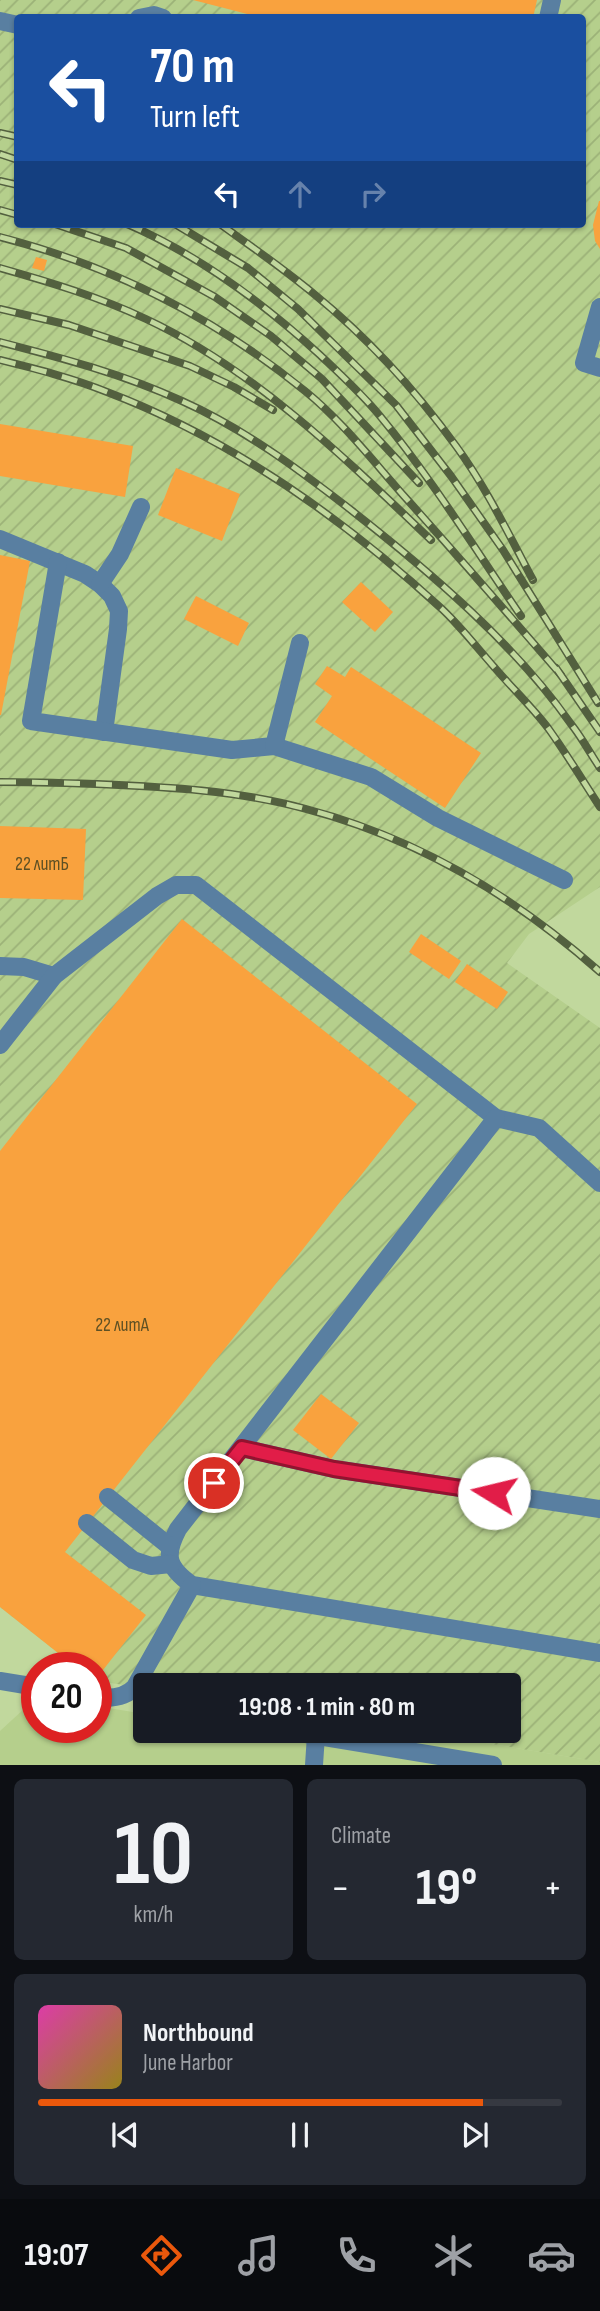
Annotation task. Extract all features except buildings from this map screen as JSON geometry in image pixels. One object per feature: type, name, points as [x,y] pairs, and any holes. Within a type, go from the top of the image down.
[{"type":"lane","points":[[600,307],[583,363],[600,368]]},
{"type":"lane","points":[[100,584],[120,554],[141,507]]},
{"type":"lane","points":[[0,539],[85,574],[112,596],[119,611],[104,732]]},
{"type":"lane","points":[[58,562],[31,721],[233,750],[274,746],[371,777],[438,818],[564,880]]},
{"type":"lane","points":[[274,746],[300,643]]},
{"type":"lane","points":[[0,1045],[54,976],[157,896],[176,885],[196,885],[496,1118],[539,1128],[600,1183]]},
{"type":"lane","points":[[0,967],[24,967],[54,976]]},
{"type":"lane","points":[[87,1523],[134,1560],[151,1566],[170,1555],[178,1529],[496,1118]]},
{"type":"lane","points":[[242,1448],[334,1469],[600,1509]]},
{"type":"lane","points":[[108,1497],[170,1555],[179,1576],[192,1585],[600,1653]]},
{"type":"lane","points":[[112,1698],[130,1693],[135,1686],[192,1585]]},
{"type":"lane","points":[[0,1681],[21,1684]]},
{"type":"lane","points":[[314,1765],[315,1743]]},
{"type":"lane","points":[[363,1743],[493,1765]]},
{"type":"shaded area","points":[[0,0],[600,0],[600,887],[529,934],[507,963],[600,1028],[600,1762],[485,1743],[521,1743],[521,1673],[133,1673],[133,1686],[112,1683],[112,1652],[57,1652],[0,1607]]},
{"type":"shaded area","points":[[112,1709],[133,1712],[133,1743],[485,1743],[600,1762],[600,1765],[0,1765],[0,1731],[21,1712],[21,1743],[112,1743]]},
{"type":"railway","points":[[0,133],[14,136]]},
{"type":"railway","points":[[0,154],[14,159]]},
{"type":"railway","points":[[0,181],[14,184]]},
{"type":"railway","points":[[0,210],[14,214]]},
{"type":"railway","points":[[67,228],[126,248],[215,297],[271,336],[322,379],[419,483]]},
{"type":"railway","points":[[136,228],[179,250],[229,281],[298,335],[351,384],[418,464],[521,616]]},
{"type":"railway","points":[[182,228],[248,268],[298,309],[396,405],[503,550],[598,703]]},
{"type":"railway","points":[[225,228],[334,311],[372,346],[407,385],[441,425],[467,462],[533,580]]},
{"type":"railway","points":[[0,237],[83,263],[161,297],[235,340],[305,391],[356,441],[561,675]]},
{"type":"railway","points":[[0,268],[74,290],[146,319],[186,340],[224,364],[297,418],[332,447],[431,540]]},
{"type":"railway","points":[[0,309],[69,325],[190,366],[273,410]]},
{"type":"railway","points":[[0,342],[92,367],[160,391],[227,424],[290,464],[440,583],[497,637],[548,694],[600,768]]},
{"type":"railway","points":[[0,360],[81,382],[153,411],[242,458],[326,513],[405,576],[456,623],[548,728],[600,807]]},
{"type":"railway","points":[[556,668],[600,732]]},
{"type":"railway","points":[[0,782],[201,790],[280,803],[347,821],[425,853],[462,873],[533,919],[600,972]]},
{"type":"route","points":[[214,1483],[242,1448],[334,1469],[494,1493]]}]
